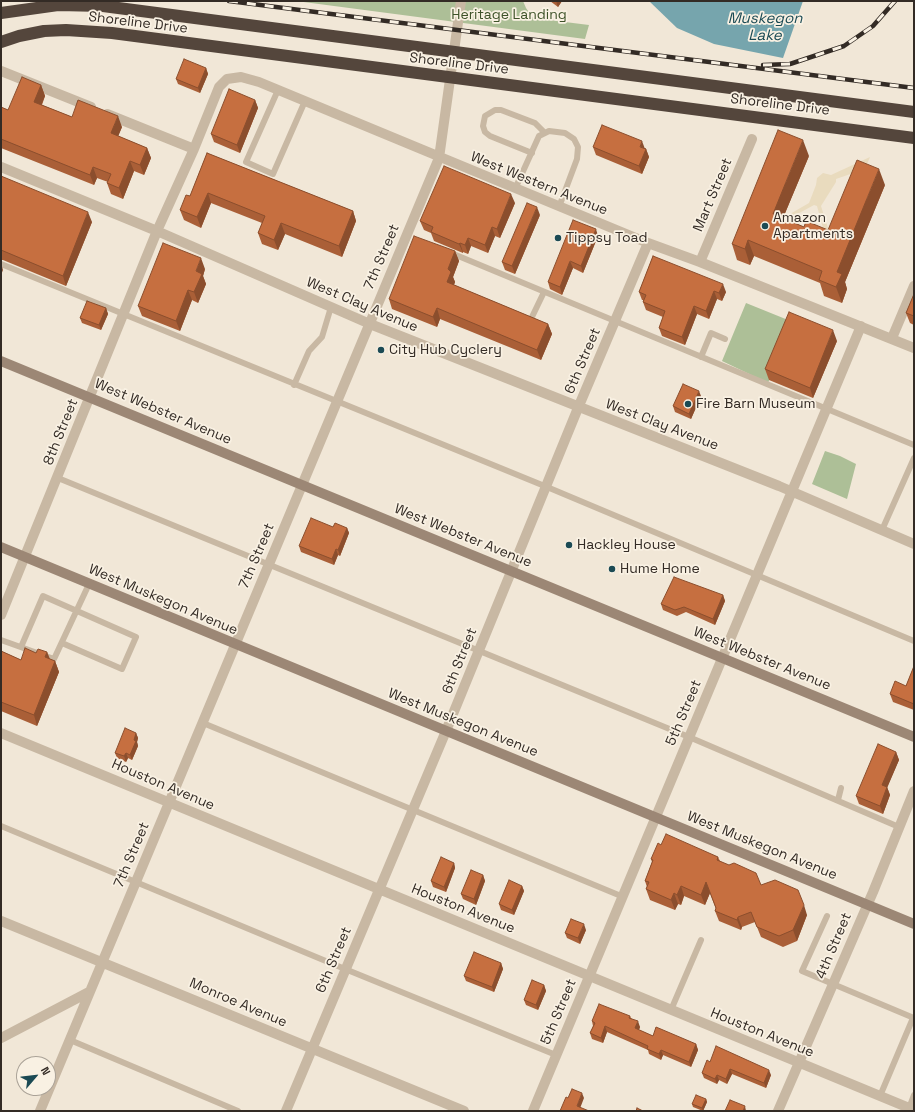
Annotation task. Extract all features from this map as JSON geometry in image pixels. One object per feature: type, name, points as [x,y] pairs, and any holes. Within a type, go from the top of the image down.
[{"type":"highway","name":"Shoreline Drive","points":[[1,13],[58,5],[103,6],[914,112]]},
{"type":"highway","name":"Shoreline Drive","points":[[1,42],[19,36],[44,31],[66,30],[112,33],[914,138]]},
{"type":"main road","name":"West Webster Avenue","points":[[1,361],[914,737]]},
{"type":"main road","name":"West Muskegon Avenue","points":[[1,547],[235,645],[914,924]]},
{"type":"street","name":"7th Street","points":[[40,1111],[203,723],[301,484],[409,236],[439,158],[461,1]]},
{"type":"street","points":[[1,71],[194,149]]},
{"type":"street","name":"West Western Avenue","points":[[194,149],[218,87],[227,79],[241,76],[648,243],[700,262],[914,348]]},
{"type":"street","name":"Mart Street","points":[[700,262],[752,139]]},
{"type":"street","name":"8th Street","points":[[1,615],[91,397],[157,231],[194,149]]},
{"type":"street","name":"West Clay Avenue","points":[[1,167],[157,231],[331,308],[578,408],[792,491],[914,544]]},
{"type":"street","name":"6th Street","points":[[286,1111],[446,731],[578,408],[648,243]]},
{"type":"street","points":[[892,338],[914,286]]},
{"type":"street","name":"5th Street","points":[[533,1111],[621,896],[656,818],[861,326]]},
{"type":"street","name":"Houston Avenue","points":[[1,734],[911,1109]]},
{"type":"street","name":"4th Street","points":[[778,1111],[914,791]]},
{"type":"street","name":"Monroe Avenue","points":[[1,920],[464,1111]]},
{"type":"street","points":[[1,1038],[89,992]]},
{"type":"lane","points":[[278,90],[246,162],[274,174],[305,101]]},
{"type":"lane","points":[[532,153],[490,136],[485,132],[483,126],[485,116],[495,110],[501,110],[535,123],[545,134]]},
{"type":"lane","points":[[515,189],[539,136],[549,131],[565,133],[574,139],[578,147],[577,159],[559,207]]},
{"type":"lane","points":[[444,251],[914,445]]},
{"type":"lane","points":[[1,264],[294,385],[547,487],[914,641]]},
{"type":"lane","points":[[531,319],[544,292]]},
{"type":"lane","points":[[294,385],[309,351],[322,338],[331,308]]},
{"type":"lane","points":[[701,357],[712,333],[725,339]]},
{"type":"lane","points":[[882,530],[914,458]]},
{"type":"lane","points":[[58,478],[899,826]]},
{"type":"lane","points":[[1,640],[54,659],[89,584]]},
{"type":"lane","points":[[21,647],[43,596],[136,637],[122,669],[62,643]]},
{"type":"lane","points":[[203,723],[621,896]]},
{"type":"lane","points":[[838,800],[841,788]]},
{"type":"lane","points":[[1,826],[556,1055]]},
{"type":"lane","points":[[826,916],[802,971],[914,1018],[880,1096]]},
{"type":"lane","points":[[671,1010],[701,940]]},
{"type":"lane","points":[[70,1040],[238,1111]]},
{"type":"lane","points":[[911,1109],[914,1095]]},
{"type":"green space","name":"Heritage Landing","points":[[296,1],[523,1],[533,18],[589,25],[585,39]]},
{"type":"green space","points":[[746,303],[793,322],[768,383],[722,361]]},
{"type":"green space","points":[[825,451],[856,464],[847,499],[812,484]]},
{"type":"shaded area","points":[[870,157],[865,169],[836,179],[836,182],[821,206],[834,247],[829,250],[817,206],[814,205],[781,223],[783,218],[809,203],[817,178],[823,173],[831,175]]},
{"type":"water","name":"Muskegon Lake","points":[[649,1],[803,1],[783,58],[714,44],[677,28]]},
{"type":"building","points":[[184,59],[206,68],[198,88],[176,79]]},
{"type":"building","points":[[22,77],[41,85],[34,102],[72,117],[78,100],[118,116],[111,133],[147,148],[140,165],[130,161],[119,188],[107,183],[111,174],[93,167],[90,175],[1,139],[1,107],[8,110]]},
{"type":"building","points":[[229,89],[255,100],[237,145],[211,134]]},
{"type":"building","points":[[602,125],[642,141],[640,147],[646,149],[639,166],[593,147]]},
{"type":"building","points":[[778,130],[803,140],[773,214],[804,227],[806,221],[828,230],[857,160],[879,169],[837,272],[842,274],[836,287],[819,280],[822,271],[748,240],[745,249],[732,244]]},
{"type":"building","points":[[207,153],[353,211],[339,246],[281,223],[274,240],[258,233],[265,216],[208,193],[197,217],[180,210],[186,195],[190,196]]},
{"type":"building","points":[[444,166],[511,194],[497,229],[492,227],[485,245],[468,238],[465,245],[459,244],[431,232],[433,227],[420,221]]},
{"type":"building","points":[[1,176],[88,212],[63,276],[1,250]]},
{"type":"building","points":[[527,203],[537,207],[512,266],[502,262]]},
{"type":"building","points":[[573,220],[596,229],[581,266],[570,261],[560,287],[548,282]]},
{"type":"building","points":[[414,236],[455,251],[448,269],[451,272],[447,282],[548,324],[537,350],[437,308],[433,317],[389,299]]},
{"type":"building","points":[[163,243],[201,258],[196,271],[202,274],[194,292],[188,290],[176,321],[138,306]]},
{"type":"building","points":[[653,256],[723,284],[719,293],[714,291],[706,311],[694,306],[682,337],[659,328],[665,311],[643,302],[646,295],[639,292]]},
{"type":"building","points":[[914,294],[914,316],[906,313]]},
{"type":"building","points":[[87,301],[106,308],[99,325],[80,318]]},
{"type":"building","points":[[789,312],[833,330],[810,388],[765,369]]},
{"type":"building","name":"Fire Barn Museum","points":[[683,384],[699,391],[689,414],[673,406]]},
{"type":"building","points":[[311,518],[333,527],[335,523],[347,528],[338,550],[336,549],[332,559],[299,546]]},
{"type":"building","points":[[674,577],[723,595],[713,619],[684,607],[675,610],[661,604]]},
{"type":"building","points":[[25,648],[36,653],[38,649],[47,652],[45,657],[55,661],[34,715],[1,702],[1,651],[21,660]]},
{"type":"building","points":[[914,666],[914,704],[890,694],[895,681],[906,686]]},
{"type":"building","points":[[125,728],[136,733],[134,740],[136,741],[130,755],[126,753],[124,756],[115,753]]},
{"type":"building","points":[[878,744],[896,752],[882,785],[887,787],[880,806],[856,796]]},
{"type":"building","points":[[666,834],[718,857],[717,860],[729,865],[734,863],[756,873],[761,885],[775,880],[798,890],[804,905],[793,930],[779,936],[757,927],[751,912],[738,917],[737,920],[715,911],[716,908],[706,882],[701,895],[681,886],[677,895],[674,893],[671,900],[646,889],[649,882],[645,881],[653,860],[651,859],[658,843],[661,845]]},
{"type":"building","points":[[441,857],[454,863],[444,887],[431,881]]},
{"type":"building","points":[[471,870],[483,875],[474,899],[461,894]]},
{"type":"building","points":[[509,880],[522,886],[512,910],[499,904]]},
{"type":"building","points":[[571,919],[584,924],[578,938],[565,933]]},
{"type":"building","points":[[474,952],[501,963],[492,987],[464,976]]},
{"type":"building","points":[[532,980],[544,985],[536,1005],[524,1000]]},
{"type":"building","points":[[599,1004],[630,1016],[629,1018],[638,1021],[635,1028],[653,1036],[656,1027],[696,1044],[689,1062],[661,1050],[659,1054],[647,1049],[648,1046],[605,1026],[601,1038],[590,1033],[595,1023],[592,1021]]},
{"type":"building","points":[[716,1046],[769,1070],[764,1083],[730,1069],[726,1079],[717,1075],[715,1079],[702,1073],[707,1060],[710,1062]]},
{"type":"building","points":[[572,1089],[582,1093],[577,1106],[589,1111],[560,1111],[566,1097],[568,1098]]},
{"type":"building","points":[[696,1095],[706,1099],[702,1108],[692,1104]]},
{"type":"building","points":[[730,1100],[745,1106],[743,1111],[725,1111]]},
{"type":"building","points":[[637,1108],[643,1111],[636,1111]]},
{"type":"railway","points":[[229,1],[914,88]]},
{"type":"railway","points":[[763,65],[790,64],[844,46],[873,26],[895,1]]},
{"type":"place","name":"Amazon Apartments","points":[[765,226]]},
{"type":"place","name":"Tippsy Toad","points":[[558,238]]},
{"type":"place","name":"City Hub Cyclery","points":[[381,350]]},
{"type":"place","name":"Fire Barn Museum","points":[[688,404]]},
{"type":"place","name":"Hackley House","points":[[569,545]]},
{"type":"place","name":"Hume Home","points":[[612,569]]}]
